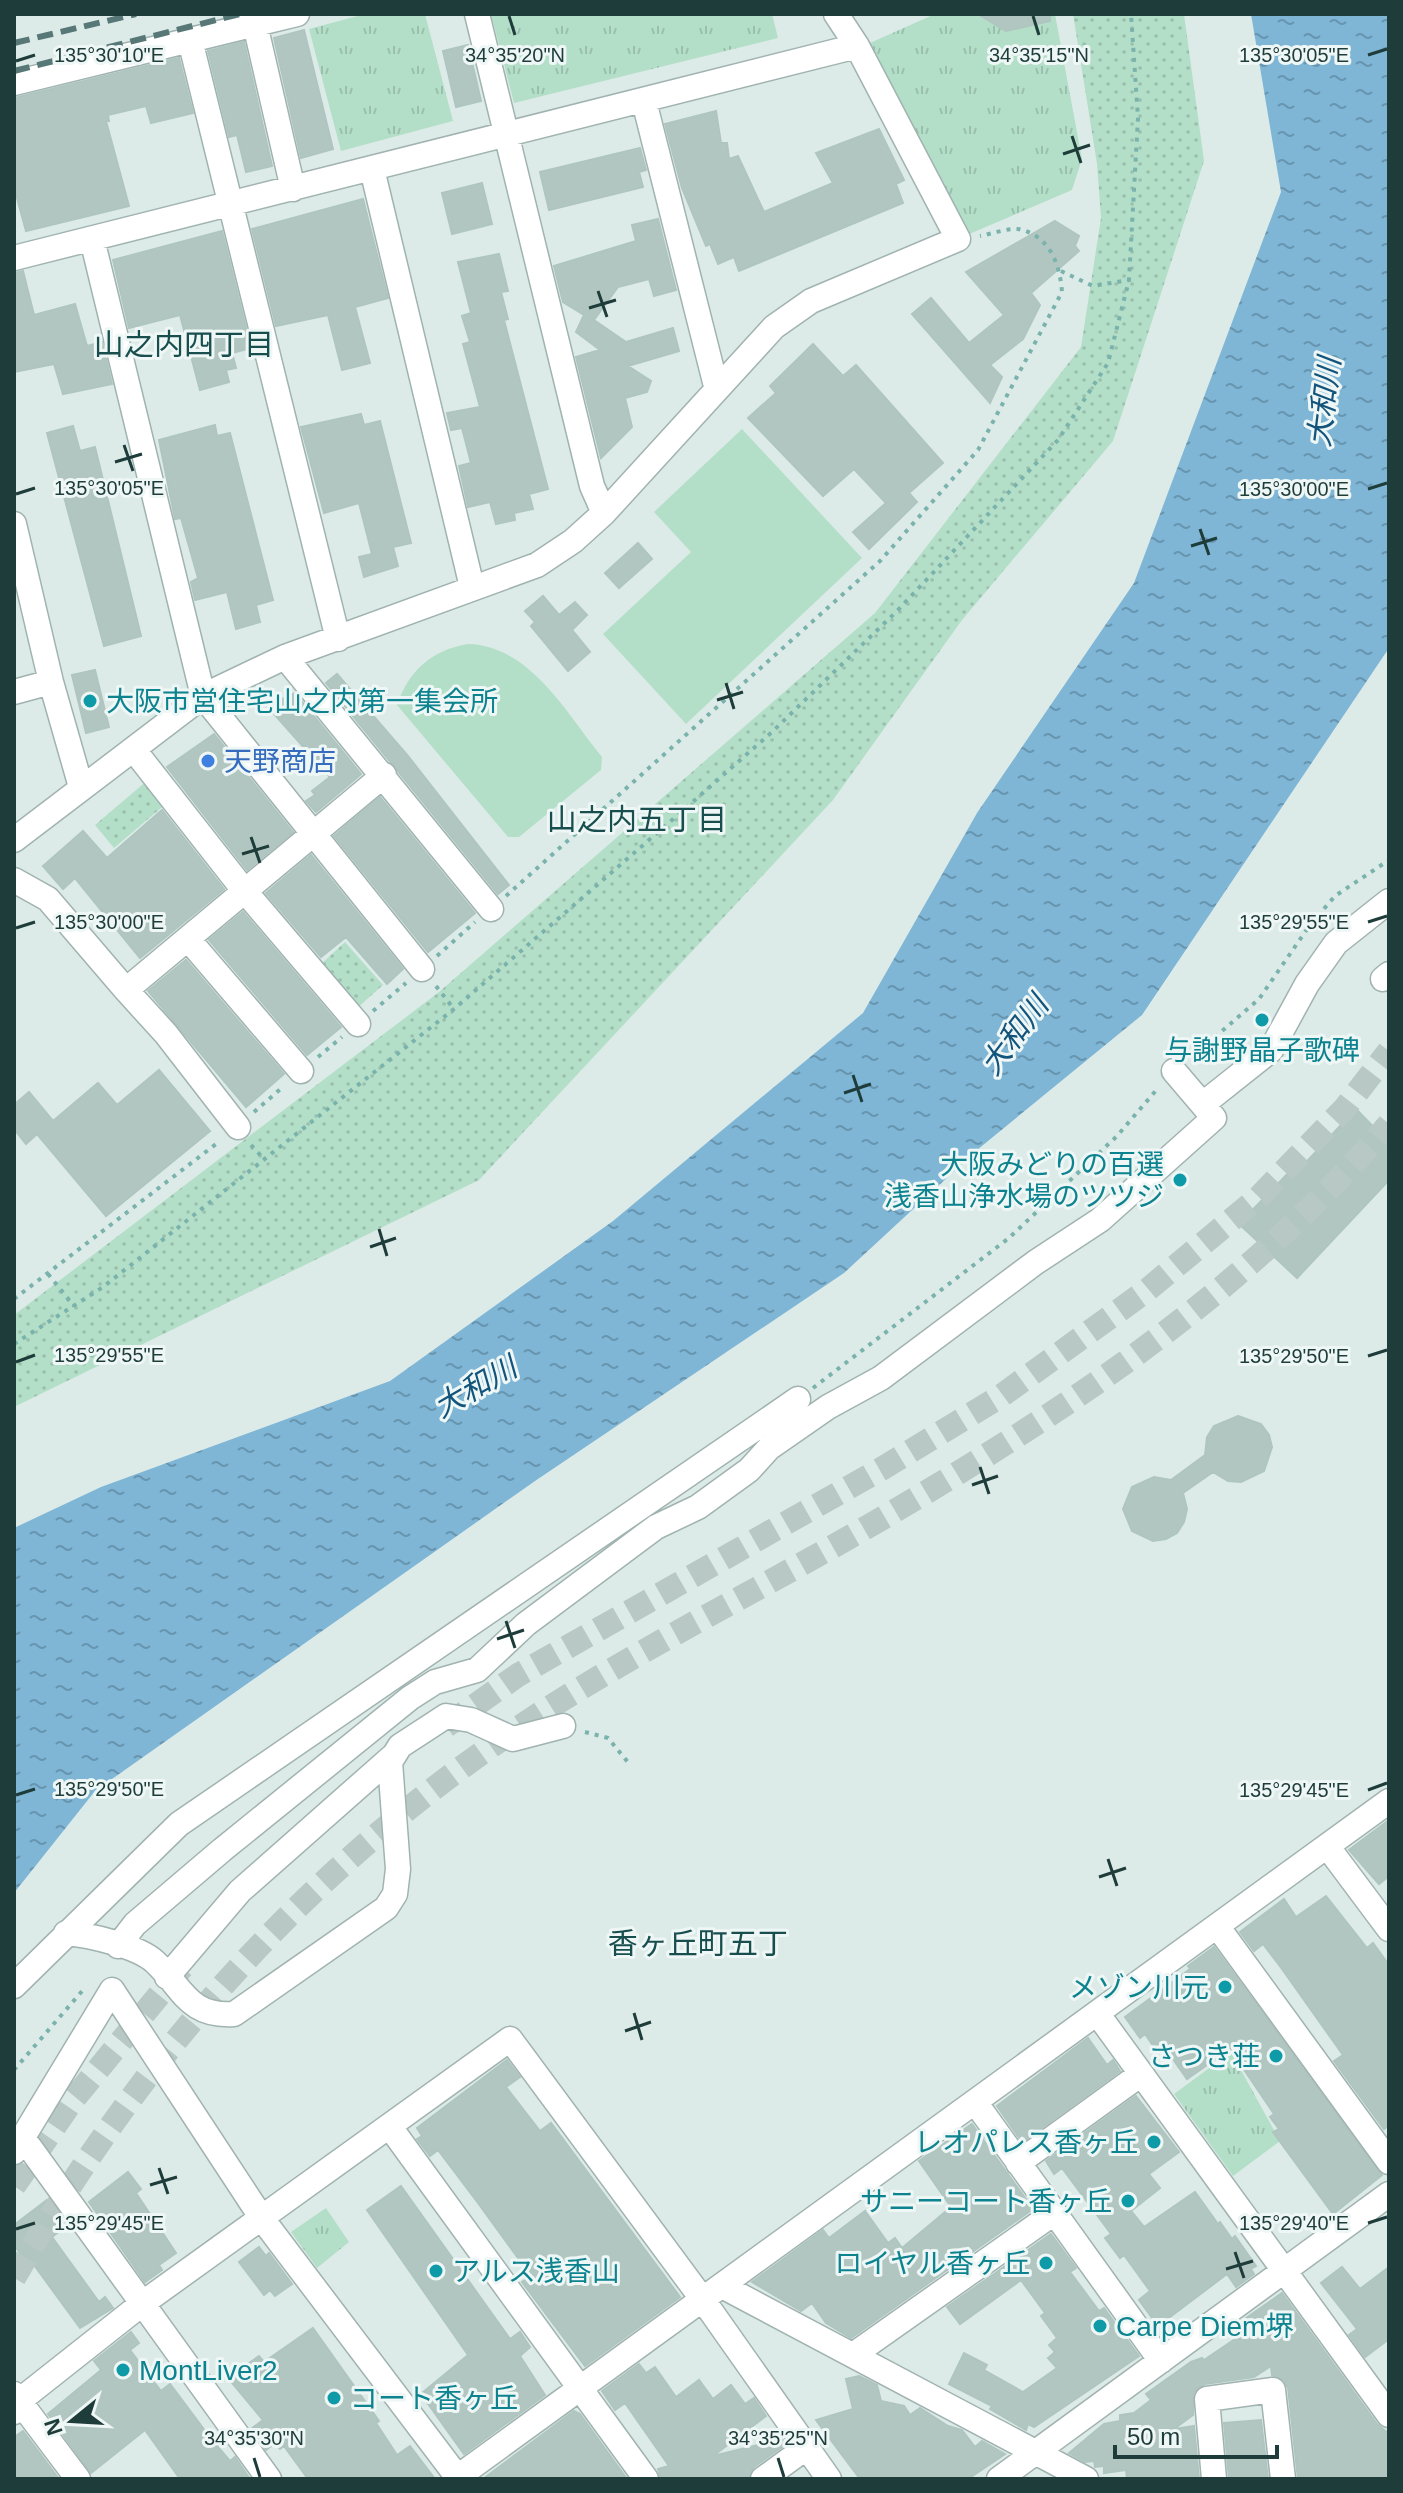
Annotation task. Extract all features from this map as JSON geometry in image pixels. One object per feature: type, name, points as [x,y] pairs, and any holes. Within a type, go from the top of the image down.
[{"type":"street","points":[[14,83],[297,14]]},
{"type":"street","points":[[477,14],[592,486],[604,513]]},
{"type":"street","points":[[14,840],[203,696],[285,657],[537,565],[573,541],[604,513],[716,386],[774,327],[811,301],[958,239],[857,46],[836,14]]},
{"type":"street","points":[[255,24],[293,189]]},
{"type":"street","points":[[190,40],[228,205],[338,639]]},
{"type":"street","points":[[14,258],[857,46]]},
{"type":"street","points":[[644,101],[716,386]]},
{"type":"street","points":[[372,169],[463,563],[472,587]]},
{"type":"street","points":[[92,239],[203,696],[312,836],[429,978]]},
{"type":"street","points":[[14,524],[51,682],[81,787]]},
{"type":"street","points":[[285,657],[491,909]]},
{"type":"street","points":[[14,692],[51,682]]},
{"type":"street","points":[[134,750],[243,889],[358,1024]]},
{"type":"street","points":[[126,990],[243,889],[384,775]]},
{"type":"street","points":[[14,880],[48,899],[166,1034],[243,1134]]},
{"type":"street","points":[[1203,1104],[1271,1050],[1307,984],[1336,943],[1389,901]]},
{"type":"street","points":[[188,939],[301,1071]]},
{"type":"street","points":[[66,1933],[123,1940],[222,1850],[410,1698],[435,1682],[477,1670],[526,1624],[656,1527],[698,1507],[749,1470],[769,1448],[828,1407],[881,1378],[1036,1262],[1100,1220],[1214,1118],[1174,1071]]},
{"type":"street","points":[[14,1986],[179,1824],[798,1399]]},
{"type":"street","points":[[87,1913],[102,1914],[123,1940],[160,1968],[195,2006],[214,2015],[234,2014],[386,1908],[395,1894],[398,1869],[390,1762],[400,1746],[446,1716],[471,1720],[513,1739],[563,1726]]},
{"type":"street","points":[[160,1968],[240,1891],[393,1756]]},
{"type":"street","points":[[269,2479],[143,2303],[18,2145],[112,1990],[263,2220],[457,2478],[1389,1801]]},
{"type":"street","points":[[1327,1846],[1389,1929]]},
{"type":"street","points":[[1217,1926],[1389,2162]]},
{"type":"street","points":[[1097,2013],[1389,2415]]},
{"type":"street","points":[[78,2479],[16,2402],[143,2303],[263,2220],[510,2039],[713,2293],[829,2479]]},
{"type":"street","points":[[1018,2163],[1141,2074]]},
{"type":"street","points":[[975,2102],[1161,2361]]},
{"type":"street","points":[[390,2127],[583,2388],[646,2479]]},
{"type":"street","points":[[999,2479],[1389,2194]]},
{"type":"street","points":[[853,2355],[1054,2213]]},
{"type":"street","points":[[713,2293],[853,2355],[1086,2479]]},
{"type":"street","points":[[1214,2479],[1207,2399],[1273,2390],[1283,2479]]},
{"type":"street","points":[[763,2479],[807,2447]]},
{"type":"path","points":[[14,1344],[103,1287],[454,1009],[772,732],[898,610],[1058,440],[1108,363],[1129,280],[1138,118],[1131,14]]},
{"type":"path","points":[[14,1299],[243,1134],[301,1071],[358,1024],[429,978],[491,909],[880,561],[978,450],[1062,292],[1061,271],[1049,246],[1018,229],[958,239]]},
{"type":"path","points":[[1061,271],[1093,286],[1129,280]]},
{"type":"path","points":[[798,1399],[1009,1238],[1117,1136],[1174,1071],[1259,999],[1310,925],[1335,896],[1389,860]]},
{"type":"path","points":[[429,978],[454,1009]]},
{"type":"path","points":[[243,1134],[264,1160]]},
{"type":"path","points":[[48,1274],[74,1306]]},
{"type":"path","points":[[563,1726],[608,1738],[631,1766]]},
{"type":"path","points":[[14,2070],[89,1984]]},
{"type":"green space","points":[[365,14],[425,14],[453,121],[341,151],[309,29]]},
{"type":"green space","points":[[491,14],[772,14],[778,38],[514,103]]},
{"type":"green space","points":[[935,14],[1055,14],[1082,159],[1072,190],[967,235],[861,47]]},
{"type":"green space","points":[[1073,14],[1184,14],[1204,161],[1113,441],[962,620],[833,800],[479,1180],[14,1407],[14,1315],[439,992],[875,613],[1081,347],[1101,218],[1097,164]]},
{"type":"green space","points":[[742,429],[862,558],[686,724],[603,634],[691,552],[654,512]]},
{"type":"green space","points":[[468,644],[510,656],[529,669],[560,702],[602,757],[601,770],[519,837],[508,837],[397,705],[408,682],[424,664],[443,651]]},
{"type":"green space","points":[[149,779],[168,802],[114,848],[95,825]]},
{"type":"green space","points":[[345,942],[383,985],[356,1009],[319,966]]},
{"type":"green space","points":[[1231,2052],[1280,2141],[1233,2176],[1174,2094]]},
{"type":"green space","points":[[326,2208],[349,2242],[317,2268],[291,2232]]},
{"type":"water","name":"大和川","points":[[1251,14],[1389,14],[1389,648],[1142,1015],[977,1150],[844,1273],[535,1481],[95,1791],[14,1893],[14,1528],[101,1487],[390,1381],[613,1221],[863,1013],[977,813],[1134,583],[1281,192]]},
{"type":"building","points":[[978,14],[1050,14],[1050,21],[1006,31]]},
{"type":"building","points":[[304,30],[333,149],[301,158],[274,38]]},
{"type":"building","points":[[244,42],[272,166],[246,172],[237,135],[229,137],[208,51]]},
{"type":"building","points":[[468,45],[481,101],[456,107],[443,51]]},
{"type":"building","points":[[179,58],[193,113],[151,123],[146,106],[108,115],[109,121],[106,121],[129,206],[26,231],[14,187],[14,98]]},
{"type":"building","points":[[716,111],[721,143],[727,143],[729,159],[738,156],[764,212],[833,183],[816,153],[879,129],[904,180],[896,184],[903,203],[739,271],[734,257],[718,264],[710,244],[706,246],[682,188],[665,124]]},
{"type":"building","points":[[640,148],[646,170],[639,172],[643,187],[549,210],[540,172]]},
{"type":"building","points":[[482,183],[492,224],[452,234],[442,193]]},
{"type":"building","points":[[363,199],[388,298],[355,307],[370,363],[342,370],[328,315],[276,326],[252,229]]},
{"type":"building","points":[[658,219],[676,290],[654,296],[649,279],[618,287],[594,320],[626,342],[673,328],[679,351],[628,366],[651,381],[647,392],[625,398],[632,427],[601,458],[576,357],[600,350],[576,332],[584,315],[563,302],[554,266],[636,241],[632,225]]},
{"type":"building","points":[[1055,221],[1079,236],[1075,246],[1079,251],[1031,293],[1040,305],[1023,339],[990,365],[1002,377],[990,403],[912,314],[931,298],[969,343],[1004,315],[966,272]]},
{"type":"building","points":[[222,231],[251,348],[232,353],[236,368],[226,370],[229,382],[200,390],[180,315],[129,328],[113,260]]},
{"type":"building","points":[[499,254],[508,291],[501,292],[508,319],[504,320],[548,489],[529,494],[533,509],[514,513],[515,520],[496,524],[490,502],[468,507],[459,466],[471,463],[462,428],[451,430],[447,413],[480,407],[463,344],[470,342],[462,316],[471,313],[458,262]]},
{"type":"building","points":[[23,271],[34,315],[75,304],[87,346],[102,342],[112,384],[63,394],[54,364],[14,372],[14,273]]},
{"type":"building","points":[[813,344],[843,376],[856,365],[943,463],[909,493],[917,502],[869,549],[853,532],[886,503],[854,469],[823,496],[748,418],[776,393],[770,386]]},
{"type":"building","points":[[361,414],[364,425],[380,421],[411,543],[393,547],[398,566],[364,577],[359,557],[372,554],[359,503],[324,513],[301,427]]},
{"type":"building","points":[[215,425],[217,436],[230,433],[273,600],[256,605],[260,622],[236,629],[227,592],[195,600],[191,582],[198,578],[181,518],[175,519],[159,440]]},
{"type":"building","points":[[73,426],[80,451],[95,447],[141,636],[104,646],[47,433]]},
{"type":"building","points":[[638,543],[652,559],[619,588],[605,573]]},
{"type":"building","points":[[543,596],[559,615],[575,602],[587,615],[572,630],[590,652],[568,671],[531,626],[535,622],[525,611]]},
{"type":"building","name":"大阪市営住宅山之内第一集会所","points":[[95,670],[109,727],[86,733],[72,675]]},
{"type":"building","points":[[337,674],[408,756],[509,885],[498,894],[326,683]]},
{"type":"building","points":[[295,693],[361,774],[316,812],[306,801],[315,795],[312,791],[330,777],[267,706]]},
{"type":"building","points":[[214,734],[293,832],[247,870],[167,767]]},
{"type":"building","points":[[380,797],[475,913],[428,952],[334,836]]},
{"type":"building","points":[[162,810],[224,889],[140,958],[75,878],[63,889],[43,866],[83,831],[107,858]]},
{"type":"building","points":[[311,855],[403,969],[387,984],[346,937],[321,957],[266,893]]},
{"type":"building","points":[[243,912],[341,1027],[307,1055],[209,940]]},
{"type":"building","points":[[186,960],[284,1074],[246,1107],[148,991]]},
{"type":"building","points":[[159,1070],[210,1131],[106,1216],[37,1134],[26,1144],[14,1129],[14,1105],[29,1092],[53,1121],[98,1083],[117,1105]]},
{"type":"building","points":[[1356,1109],[1389,1143],[1389,1180],[1297,1278],[1239,1224],[1292,1169],[1297,1172]]},
{"type":"building","points":[[1238,1416],[1261,1424],[1269,1435],[1272,1447],[1264,1471],[1241,1482],[1228,1481],[1213,1472],[1183,1493],[1187,1509],[1184,1522],[1177,1533],[1166,1539],[1153,1541],[1132,1531],[1123,1509],[1132,1487],[1154,1477],[1171,1480],[1205,1455],[1207,1437],[1214,1426]]},
{"type":"building","points":[[1389,1820],[1389,1876],[1379,1884],[1349,1850]]},
{"type":"building","points":[[1326,1896],[1367,1948],[1373,1943],[1389,1965],[1389,2125],[1384,2129],[1334,2061],[1343,2055],[1282,1969],[1263,1944],[1254,1951],[1240,1932],[1284,1899],[1296,1917]]},
{"type":"building","points":[[1214,1947],[1382,2175],[1333,2214],[1273,2132],[1279,2129],[1270,2117],[1274,2114],[1230,2049],[1187,2079],[1161,2042],[1154,2047],[1145,2034],[1140,2038],[1125,2017],[1190,1969],[1188,1966]]},
{"type":"building","points":[[1088,2038],[1107,2065],[1113,2060],[1120,2071],[1022,2142],[997,2106]]},
{"type":"building","points":[[507,2060],[520,2077],[506,2087],[540,2131],[551,2123],[680,2297],[585,2366],[522,2282],[531,2276],[478,2203],[438,2150],[430,2156],[417,2139],[422,2136],[417,2128]]},
{"type":"building","points":[[1136,2096],[1179,2152],[1149,2174],[1160,2188],[1131,2211],[1144,2227],[1195,2192],[1218,2224],[1220,2222],[1232,2239],[1235,2236],[1256,2266],[1251,2269],[1254,2274],[1236,2287],[1227,2274],[1158,2326],[1139,2300],[1150,2291],[1124,2255],[1120,2258],[1105,2238],[1111,2234],[1062,2168],[1054,2174],[1046,2161]]},
{"type":"building","points":[[972,2124],[1033,2209],[851,2338],[826,2323],[812,2303],[801,2311],[752,2282],[823,2230],[829,2238],[865,2211],[888,2243],[895,2238],[902,2248],[951,2207],[919,2161]]},
{"type":"building","points":[[128,2172],[141,2189],[136,2193],[176,2253],[159,2265],[162,2270],[145,2282],[89,2202]]},
{"type":"building","name":"アルス浅香山","points":[[401,2186],[510,2339],[520,2332],[530,2347],[520,2356],[545,2395],[464,2454],[421,2394],[468,2355],[367,2210]]},
{"type":"building","points":[[47,2200],[66,2226],[52,2237],[99,2302],[105,2297],[113,2308],[80,2328],[34,2265],[31,2268],[14,2245],[14,2225]]},
{"type":"building","points":[[1051,2234],[1076,2268],[1070,2272],[1099,2311],[1104,2308],[1139,2356],[1034,2427],[1028,2424],[1026,2430],[990,2409],[992,2406],[949,2384],[964,2353],[987,2365],[984,2370],[1023,2392],[1057,2368],[1048,2358],[1055,2352],[1049,2345],[1057,2338],[1041,2316],[1045,2313],[1021,2280],[960,2324],[947,2307]]},
{"type":"building","points":[[259,2247],[266,2256],[269,2253],[292,2284],[275,2296],[270,2290],[264,2295],[239,2262]]},
{"type":"building","points":[[1342,2267],[1360,2289],[1389,2267],[1389,2339],[1365,2357],[1349,2335],[1357,2329],[1321,2283]]},
{"type":"building","points":[[1282,2293],[1377,2424],[1389,2434],[1389,2479],[1298,2479],[1288,2388],[1284,2380],[1272,2375],[1271,2366],[1254,2377],[1205,2384],[1194,2392],[1193,2415],[1174,2429],[1194,2426],[1199,2479],[1127,2479],[1126,2470],[1104,2473],[1104,2466],[1095,2467],[1094,2461],[1085,2462],[1069,2453],[1104,2424],[1120,2421],[1120,2415],[1134,2413],[1151,2400],[1146,2394],[1191,2362],[1204,2360],[1235,2339],[1229,2330]]},
{"type":"building","points":[[313,2328],[379,2421],[376,2423],[397,2455],[410,2446],[435,2479],[308,2479],[284,2446],[280,2449],[275,2443],[266,2450],[251,2429],[263,2420],[228,2378],[259,2356],[264,2362]]},
{"type":"building","points":[[131,2332],[139,2343],[130,2350],[161,2391],[170,2384],[212,2440],[230,2461],[235,2457],[250,2479],[180,2479],[145,2430],[91,2473],[48,2414],[101,2370],[94,2361]]},
{"type":"building","points":[[639,2364],[646,2373],[655,2367],[676,2397],[699,2380],[713,2399],[731,2385],[745,2404],[754,2398],[766,2416],[713,2456],[782,2439],[786,2444],[754,2467],[748,2479],[661,2479],[658,2469],[669,2466],[625,2403],[615,2410],[602,2391]]},
{"type":"building","points":[[859,2376],[877,2385],[881,2401],[904,2406],[910,2415],[920,2408],[948,2426],[962,2430],[975,2447],[982,2441],[1005,2454],[968,2479],[860,2479],[816,2420],[853,2409],[846,2379]]},
{"type":"building","points":[[574,2411],[580,2414],[627,2479],[483,2479]]},
{"type":"building","points":[[1261,2420],[1268,2479],[1229,2479],[1224,2423]]},
{"type":"building","points":[[23,2431],[59,2479],[14,2479],[14,2437]]},
{"type":"tunnel","points":[[446,1726],[518,1675],[883,1468],[1001,1396],[1146,1291],[1259,1197],[1345,1108],[1389,1051]]},
{"type":"tunnel","points":[[14,2278],[115,2120],[172,2046],[232,1975],[297,1908],[366,1844],[438,1785],[556,1703],[928,1491],[1000,1447],[1140,1352],[1271,1245],[1332,1187],[1389,1124]]},
{"type":"tunnel","points":[[14,2186],[72,2101],[183,1966]]},
{"type":"railway","points":[[14,43],[136,14]]},
{"type":"railway","points":[[14,71],[240,14]]},
{"type":"place","name":"大阪市営住宅山之内第一集会所","points":[[90,701]]},
{"type":"place","name":"天野商店","points":[[208,761]]},
{"type":"place","name":"与謝野晶子歌碑","points":[[1262,1020]]},
{"type":"place","name":"大阪みどりの百選 浅香山浄水場のツツジ","points":[[1180,1180]]},
{"type":"place","name":"メゾン川元","points":[[1225,1987]]},
{"type":"place","name":"さつき荘","points":[[1276,2056]]},
{"type":"place","name":"レオパレス香ヶ丘","points":[[1154,2142]]},
{"type":"place","name":"サニーコート香ヶ丘","points":[[1128,2201]]},
{"type":"place","name":"ロイヤル香ヶ丘","points":[[1046,2263]]},
{"type":"place","name":"アルス浅香山","points":[[436,2271]]},
{"type":"place","name":"Carpe Diem堺","points":[[1100,2326]]},
{"type":"place","name":"MontLiver2","points":[[123,2370]]},
{"type":"place","name":"コート香ヶ丘","points":[[334,2398]]},
{"type":"district","name":"山之内四丁目","points":[[184,344]]},
{"type":"district","name":"山之内五丁目","points":[[637,819]]},
{"type":"district","name":"香ヶ丘町五丁","points":[[698,1943]]}]
